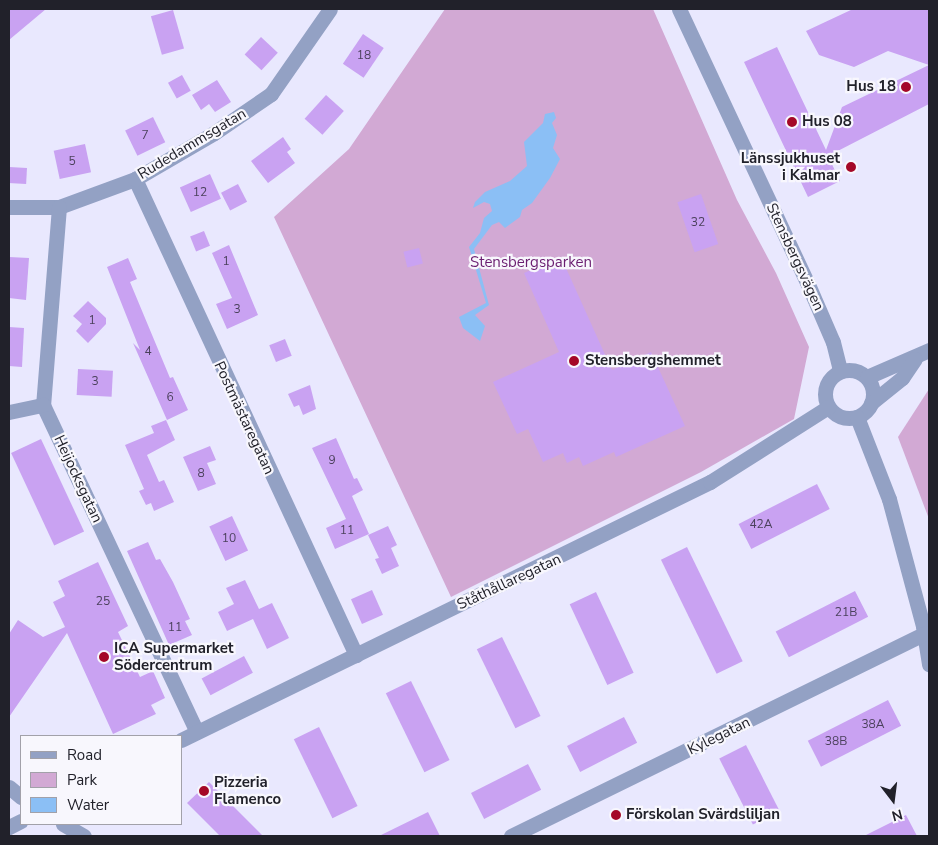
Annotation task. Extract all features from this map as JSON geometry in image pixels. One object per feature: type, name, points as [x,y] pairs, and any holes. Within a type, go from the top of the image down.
[{"type":"street","name":"Rudedammsgatan","points":[[9,207],[59,207],[135,179],[272,94],[330,9]]},
{"type":"street","name":"Stensbergsvägen","points":[[679,9],[811,291],[833,342],[840,371]]},
{"type":"street","name":"Postmästaregatan","points":[[135,179],[356,655]]},
{"type":"street","name":"Heijocksgatan","points":[[59,207],[43,405],[198,732]]},
{"type":"street","points":[[866,377],[915,359],[929,350]]},
{"type":"street","points":[[871,403],[873,389],[866,377],[854,370],[840,371],[826,385],[825,397],[828,407],[841,417],[857,417],[902,378],[915,359]]},
{"type":"street","points":[[9,412],[43,405]]},
{"type":"street","name":"Ståthållaregatan","points":[[182,740],[710,482],[828,407]]},
{"type":"street","points":[[857,417],[889,499],[925,633],[929,665]]},
{"type":"street","name":"Kylegatan","points":[[511,836],[925,633]]},
{"type":"street","points":[[9,787],[20,795]]},
{"type":"street","points":[[9,828],[20,822]]},
{"type":"street","points":[[65,825],[84,836]]},
{"type":"green space","name":"Stensbergsparken","points":[[445,9],[653,9],[737,200],[776,273],[809,347],[794,419],[701,472],[451,597],[274,217],[349,149]]},
{"type":"green space","points":[[929,389],[929,519],[898,437]]},
{"type":"water","points":[[554,112],[556,118],[552,123],[557,135],[553,148],[560,159],[550,178],[532,203],[522,210],[520,217],[505,228],[499,222],[492,225],[474,249],[489,305],[475,315],[485,326],[480,341],[463,328],[459,317],[486,303],[469,247],[480,233],[484,218],[492,211],[490,204],[484,202],[473,208],[475,202],[485,192],[510,181],[527,166],[524,142],[543,123],[545,114]]},
{"type":"building","points":[[9,9],[46,9],[9,40]]},
{"type":"building","points":[[853,9],[929,9],[929,65],[888,51],[854,67],[819,55],[806,31]]},
{"type":"building","points":[[173,10],[184,48],[162,55],[151,16]]},
{"type":"building","points":[[363,34],[384,48],[364,78],[343,64]]},
{"type":"building","points":[[261,37],[278,53],[261,70],[245,55]]},
{"type":"building","points":[[777,47],[826,150],[842,107],[929,65],[929,104],[828,156],[840,181],[808,197],[744,62]]},
{"type":"building","points":[[182,75],[191,91],[177,99],[168,83]]},
{"type":"building","points":[[217,80],[231,102],[215,112],[209,104],[201,110],[192,95]]},
{"type":"building","points":[[326,95],[344,111],[322,135],[305,119]]},
{"type":"building","points":[[153,117],[165,142],[137,156],[125,131]]},
{"type":"building","points":[[283,137],[291,149],[287,152],[295,163],[268,183],[251,161]]},
{"type":"building","points":[[85,144],[91,172],[60,179],[54,151]]},
{"type":"building","points":[[9,167],[27,168],[26,184],[9,183]]},
{"type":"building","points":[[210,174],[221,199],[191,212],[180,187]]},
{"type":"building","points":[[238,184],[247,202],[230,210],[221,193]]},
{"type":"building","points":[[701,194],[718,244],[695,252],[677,202]]},
{"type":"building","points":[[204,231],[210,246],[196,251],[190,237]]},
{"type":"building","points":[[229,245],[258,315],[227,329],[216,304],[232,298],[212,253]]},
{"type":"building","points":[[419,248],[423,264],[407,267],[403,252]]},
{"type":"building","points":[[9,257],[29,258],[26,300],[9,298]]},
{"type":"building","name":"Stensbergshemmet","points":[[561,257],[612,370],[651,352],[685,426],[616,457],[614,452],[583,466],[579,457],[567,463],[563,453],[543,462],[528,429],[517,434],[493,382],[559,352],[524,273]]},
{"type":"building","points":[[128,258],[137,279],[130,282],[170,378],[173,377],[188,410],[167,420],[133,343],[140,350],[107,267]]},
{"type":"building","points":[[88,301],[106,318],[106,324],[88,343],[76,331],[82,324],[73,316]]},
{"type":"building","points":[[9,327],[24,328],[22,367],[9,366]]},
{"type":"building","points":[[285,339],[292,356],[276,362],[269,345]]},
{"type":"building","points":[[78,369],[113,371],[112,397],[77,395]]},
{"type":"building","points":[[310,385],[316,409],[303,415],[299,405],[294,407],[288,394]]},
{"type":"building","points":[[166,420],[175,440],[147,455],[159,482],[164,480],[174,502],[154,511],[151,503],[146,505],[139,491],[144,489],[125,445],[154,433],[151,426]]},
{"type":"building","points":[[336,438],[354,479],[357,478],[363,490],[352,496],[369,534],[335,549],[326,528],[346,519],[312,448]]},
{"type":"building","points":[[41,439],[84,531],[54,545],[11,453]]},
{"type":"building","points":[[210,446],[216,460],[207,463],[216,484],[198,491],[183,457]]},
{"type":"building","points":[[817,484],[830,509],[751,549],[739,524]]},
{"type":"building","points":[[232,516],[248,550],[225,561],[209,527]]},
{"type":"building","points":[[388,526],[397,545],[391,548],[399,566],[382,574],[375,559],[379,558],[368,535]]},
{"type":"building","points":[[148,542],[156,560],[160,559],[173,582],[190,619],[185,621],[192,635],[169,645],[127,551]]},
{"type":"building","points":[[687,547],[743,661],[717,674],[661,560]]},
{"type":"building","name":"ICA Supermarket Södercentrum","points":[[98,562],[128,626],[118,632],[140,677],[153,671],[165,698],[151,705],[156,714],[113,734],[67,633],[9,717],[9,634],[18,620],[43,637],[65,627],[53,602],[65,596],[58,581]]},
{"type":"building","points":[[245,580],[259,609],[272,603],[289,638],[267,649],[253,619],[227,631],[218,612],[234,604],[226,588]]},
{"type":"building","points":[[372,590],[383,615],[362,624],[351,599]]},
{"type":"building","points":[[855,591],[868,617],[789,657],[776,631]]},
{"type":"building","points":[[596,592],[634,673],[607,685],[570,604]]},
{"type":"building","points":[[502,637],[541,716],[515,728],[477,649]]},
{"type":"building","points":[[244,656],[253,673],[211,695],[202,679]]},
{"type":"building","points":[[411,681],[450,760],[424,772],[386,693]]},
{"type":"building","points":[[888,700],[901,726],[821,767],[808,741]]},
{"type":"building","points":[[624,717],[637,743],[580,772],[567,746]]},
{"type":"building","points":[[319,727],[358,806],[332,818],[294,739]]},
{"type":"building","points":[[746,745],[780,811],[753,825],[719,759]]},
{"type":"building","points":[[528,764],[541,790],[484,819],[471,793]]},
{"type":"building","points":[[209,782],[263,836],[220,836],[187,803]]},
{"type":"building","points":[[428,812],[440,836],[379,836]]},
{"type":"building","points":[[906,815],[917,836],[864,836]]},
{"type":"place","name":"Hus 18","points":[[906,87]]},
{"type":"place","name":"Hus 08","points":[[792,122]]},
{"type":"place","name":"Länssjukhuset i Kalmar","points":[[851,167]]},
{"type":"place","name":"Stensbergshemmet","points":[[574,361]]},
{"type":"place","name":"ICA Supermarket Södercentrum","points":[[104,657]]},
{"type":"place","name":"Pizzeria Flamenco","points":[[204,791]]},
{"type":"place","name":"Förskolan Svärdsliljan","points":[[616,815]]}]
